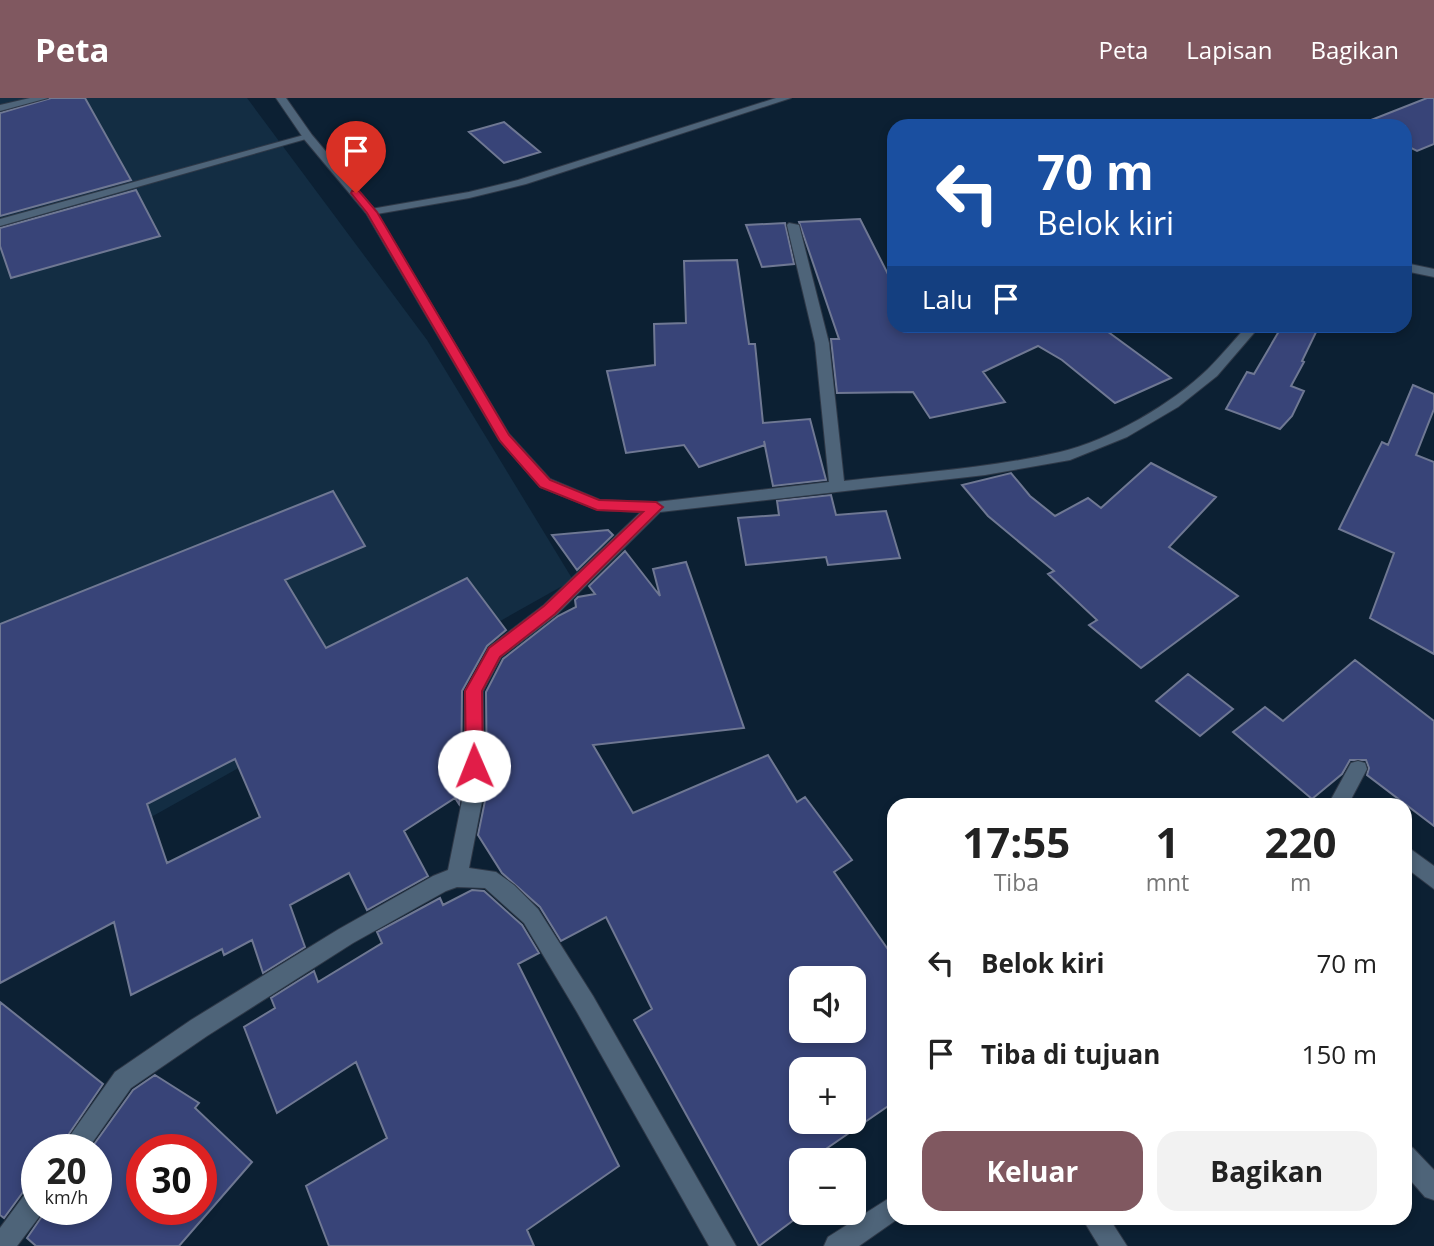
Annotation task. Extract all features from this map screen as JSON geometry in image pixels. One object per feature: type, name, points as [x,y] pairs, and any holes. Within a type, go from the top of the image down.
[{"type":"street","points":[[0,108],[43,98]]},
{"type":"street","points":[[281,98],[309,137],[371,212],[504,438],[545,483],[597,505],[656,507],[985,470],[1065,456],[1122,434],[1173,404],[1212,373],[1248,333]]},
{"type":"street","points":[[371,212],[470,195],[522,182],[786,98]]},
{"type":"street","points":[[0,223],[309,137]]},
{"type":"street","points":[[793,225],[822,343],[837,487]]},
{"type":"street","points":[[1412,267],[1431,268]]},
{"type":"street","points":[[457,877],[474,791],[474,691],[495,652],[550,610],[656,507]]},
{"type":"street","points":[[1344,798],[1358,769]]},
{"type":"street","points":[[1412,860],[1434,879]]},
{"type":"street","points":[[84,1134],[123,1080],[199,1028],[346,936],[440,883],[457,877],[489,879],[507,892],[531,916],[585,1004],[723,1246]]},
{"type":"street","points":[[1412,1164],[1434,1188]]},
{"type":"street","points":[[837,1246],[887,1212]]},
{"type":"street","points":[[2,1246],[21,1220]]},
{"type":"street","points":[[1099,1225],[1114,1246]]},
{"type":"shaded area","points":[[0,98],[247,98],[427,340],[573,580],[0,902]]},
{"type":"building","points":[[51,98],[85,98],[131,180],[0,216],[0,113]]},
{"type":"building","points":[[1427,98],[1434,98],[1434,144],[1417,151],[1412,148],[1412,119],[1374,119]]},
{"type":"building","points":[[504,122],[540,152],[504,163],[469,132]]},
{"type":"building","points":[[136,190],[160,236],[11,278],[0,246],[0,228]]},
{"type":"building","points":[[860,219],[887,272],[887,333],[1110,333],[1171,378],[1115,403],[1062,360],[1038,346],[983,372],[1005,402],[930,418],[913,392],[837,393],[831,339],[839,339],[799,222]]},
{"type":"building","points":[[785,223],[794,264],[762,267],[746,225]]},
{"type":"building","points":[[737,260],[749,344],[755,344],[763,423],[810,419],[826,480],[773,486],[765,445],[699,467],[684,445],[626,453],[607,371],[655,365],[654,324],[686,323],[684,261]]},
{"type":"building","points":[[1278,333],[1316,333],[1291,386],[1304,391],[1292,416],[1280,429],[1226,409],[1247,372],[1254,374]]},
{"type":"building","points":[[1413,385],[1434,394],[1434,409],[1416,455],[1434,462],[1434,654],[1370,618],[1394,553],[1339,529],[1382,442],[1388,445]]},
{"type":"building","points":[[1151,463],[1216,497],[1169,547],[1238,596],[1141,668],[1089,625],[1097,620],[1048,574],[1054,571],[988,516],[962,485],[1011,473],[1030,496],[1055,516],[1088,498],[1101,508]]},
{"type":"building","points":[[333,491],[365,546],[285,580],[326,648],[467,578],[506,630],[487,646],[462,691],[459,804],[455,798],[404,831],[428,876],[367,910],[349,873],[290,905],[305,947],[263,973],[252,940],[224,955],[222,949],[131,995],[114,922],[0,983],[0,624]],"holes":[[[235,759],[260,817],[167,863],[147,804]]]},
{"type":"building","points":[[831,495],[836,515],[886,511],[900,558],[828,565],[826,557],[746,565],[738,518],[779,515],[777,501]]},
{"type":"building","points":[[608,530],[613,535],[577,570],[552,535]]},
{"type":"building","points":[[625,551],[660,596],[653,569],[686,562],[744,728],[593,745],[633,813],[768,755],[797,802],[805,797],[852,860],[834,872],[887,948],[887,1107],[866,1121],[866,1057],[789,1057],[789,1134],[848,1134],[827,1148],[789,1148],[789,1224],[759,1246],[634,1020],[652,1009],[606,917],[561,941],[540,907],[502,873],[478,835],[487,791],[486,692],[503,659],[558,616],[576,607],[575,600],[595,594],[589,586]]},
{"type":"building","points":[[1355,660],[1434,721],[1434,826],[1412,809],[1412,798],[1397,798],[1367,775],[1369,768],[1366,760],[1350,760],[1342,774],[1311,798],[1233,732],[1265,707],[1283,721]]},
{"type":"building","points":[[1188,674],[1233,709],[1200,736],[1156,701]]},
{"type":"building","points":[[472,890],[484,891],[522,925],[539,953],[518,964],[619,1166],[527,1230],[534,1246],[329,1246],[306,1186],[387,1138],[356,1062],[277,1113],[244,1027],[275,1008],[271,998],[314,971],[318,982],[382,943],[377,932],[440,898],[443,905]]},
{"type":"building","points":[[0,1002],[103,1084],[69,1134],[21,1134],[21,1195],[4,1218],[0,1215]]},
{"type":"building","points":[[155,1075],[199,1103],[195,1108],[252,1162],[217,1202],[217,1134],[126,1134],[126,1225],[197,1225],[179,1246],[36,1246],[27,1238],[36,1225],[112,1225],[112,1134],[101,1134],[133,1090]]},
{"type":"route","points":[[356,193],[371,212],[504,438],[545,483],[597,505],[656,507],[550,610],[495,652],[474,691],[474,766]]}]
